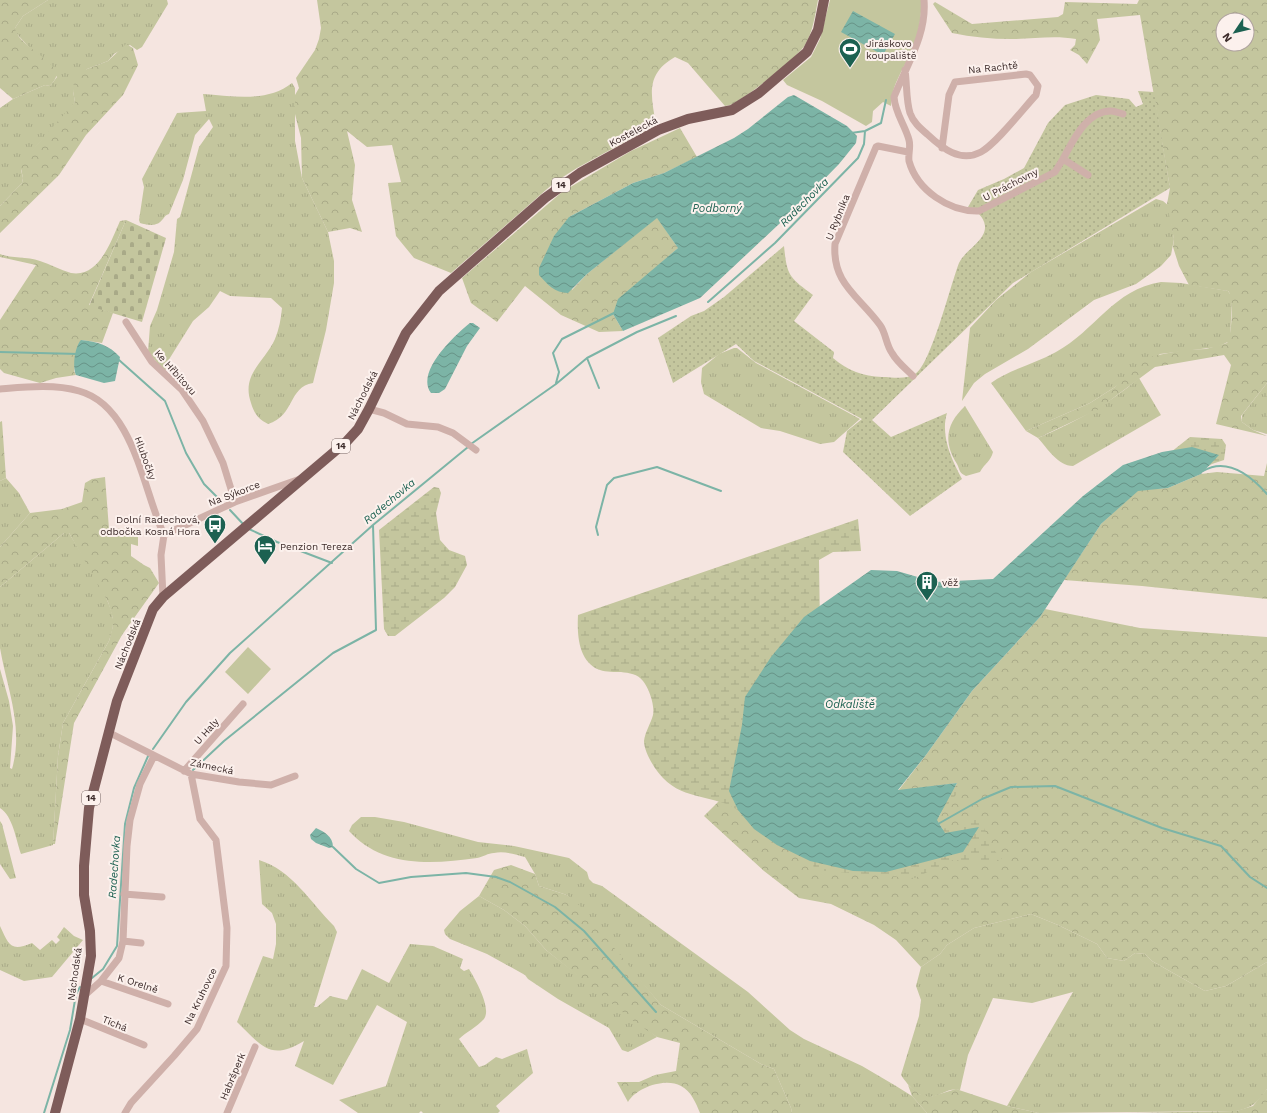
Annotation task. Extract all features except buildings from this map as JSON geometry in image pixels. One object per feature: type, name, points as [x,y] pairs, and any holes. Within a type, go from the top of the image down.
[{"type":"main road","name":"Kostelecká","points":[[439,291],[545,198],[580,173],[658,130],[688,119],[732,110],[759,93],[807,52],[818,30],[824,0]]},
{"type":"main road","name":"Náchodská","points":[[56,1113],[80,1019],[91,956],[90,931],[84,895],[84,866],[88,815],[117,701],[154,609],[163,597],[347,441],[358,429],[406,333],[439,291]]},
{"type":"street","name":"U Práchovny","points":[[924,0],[922,30],[894,97],[894,105],[910,142],[908,152],[916,178],[924,188],[940,200],[970,212],[982,210],[1055,172],[1081,127],[1096,116],[1110,111],[1123,114]]},
{"type":"street","name":"Na Rachtě","points":[[905,70],[910,112],[913,119],[942,148],[965,156],[973,155],[986,148],[1036,95],[1038,86],[1030,75],[1020,74],[955,82],[948,95],[942,148]]},
{"type":"street","name":"U Rybníka","points":[[908,152],[878,146],[876,147],[835,244],[834,255],[837,271],[851,292],[881,326],[892,354],[913,376]]},
{"type":"street","points":[[1063,159],[1088,175]]},
{"type":"street","name":"Ke Hřbitovu","points":[[126,322],[152,362],[182,390],[203,421],[223,464],[235,502]]},
{"type":"street","name":"Hlubočky","points":[[0,389],[44,386],[66,388],[80,391],[91,396],[102,404],[119,424],[132,445],[164,535]]},
{"type":"street","points":[[369,409],[384,413],[407,424],[438,427],[453,433],[475,449]]},
{"type":"street","name":"Na Sýkorce","points":[[164,535],[235,502],[305,477]]},
{"type":"street","points":[[163,597],[161,555],[164,535]]},
{"type":"street","name":"U Haly","points":[[188,772],[243,704]]},
{"type":"street","name":"Zámecká","points":[[108,732],[188,772],[239,782],[271,784],[294,776]]},
{"type":"street","points":[[84,996],[101,981],[119,958],[123,940],[126,846],[130,820],[140,784],[154,756]]},
{"type":"street","name":"Na Kruhovce","points":[[124,1113],[131,1103],[197,1029],[226,966],[227,928],[216,840],[200,819],[188,772]]},
{"type":"street","points":[[124,894],[162,897]]},
{"type":"street","points":[[123,940],[141,942]]},
{"type":"street","name":"K Orelně","points":[[101,981],[168,1004]]},
{"type":"street","name":"Tichá","points":[[80,1019],[144,1045]]},
{"type":"street","name":"Habršperk","points":[[227,1113],[255,1047]]},
{"type":"green space","points":[[0,0],[48,0],[23,16],[15,28],[21,40],[53,66],[56,72],[56,78],[50,86],[45,85],[13,99],[0,88]]},
{"type":"green space","points":[[48,0],[167,0],[168,4],[142,47],[137,50],[130,45],[114,54],[108,61],[87,69],[73,91],[75,102],[69,111],[39,143],[26,160],[21,170],[23,178],[22,183],[0,206],[0,108],[13,99],[45,85],[50,86],[57,77],[15,32],[15,28],[23,16]]},
{"type":"green space","points":[[317,0],[818,0],[810,35],[800,51],[770,78],[747,95],[730,105],[725,106],[688,63],[675,57],[665,64],[654,78],[652,86],[656,125],[577,168],[555,182],[451,273],[414,258],[396,236],[388,183],[401,182],[392,145],[367,147],[347,131],[355,165],[352,200],[362,232],[350,228],[328,232],[302,178],[301,138],[295,114],[295,95],[299,88],[296,78],[315,50],[319,39],[321,28]]},
{"type":"green space","name":"Jiráskovo koupaliště","points":[[830,0],[921,0],[921,17],[916,40],[893,90],[891,106],[883,102],[873,111],[872,122],[866,126],[822,101],[787,85],[783,80],[811,57],[820,39]]},
{"type":"green space","points":[[1139,0],[1267,0],[1267,383],[1241,416],[1242,422],[1253,430],[1267,436],[1216,424],[1231,365],[1224,355],[1155,367],[1097,410],[1038,438],[1026,431],[1090,403],[1115,387],[1132,370],[1153,356],[1184,350],[1206,349],[1227,343],[1229,339],[1232,317],[1231,300],[1228,291],[1189,285],[1179,266],[1173,247],[1174,239],[1167,204],[1170,188],[1140,15],[1097,19],[1100,40],[1087,64],[1079,55],[1070,50],[1075,45],[1076,39],[1052,37],[996,39],[952,33],[933,4],[935,2],[972,24],[1058,17],[1063,14],[1065,2],[1137,4]]},
{"type":"green space","points":[[126,44],[133,48],[138,65],[123,95],[86,135],[59,175],[0,233],[0,206],[22,183],[23,178],[20,164],[75,102],[73,91],[75,79],[87,69],[108,61]]},
{"type":"green space","points":[[292,83],[295,88],[295,141],[302,178],[328,232],[334,261],[334,283],[326,330],[313,383],[299,390],[283,415],[277,420],[268,424],[259,418],[255,413],[251,403],[249,384],[255,369],[275,339],[280,324],[282,308],[271,298],[230,296],[220,291],[209,307],[193,321],[168,361],[165,372],[148,352],[150,326],[157,310],[174,252],[177,219],[180,217],[199,147],[213,127],[209,119],[195,135],[183,180],[169,214],[155,225],[140,223],[139,220],[144,187],[142,179],[177,113],[206,111],[203,94],[237,97],[260,96],[282,89]]},
{"type":"green space","points":[[1138,91],[1154,92],[1170,188],[1013,283],[872,420],[891,437],[947,413],[945,430],[948,448],[962,479],[910,516],[843,452],[847,431],[862,419],[754,361],[736,344],[673,383],[658,338],[691,316],[704,311],[724,297],[784,246],[788,270],[799,284],[813,295],[794,321],[834,352],[833,358],[850,369],[862,374],[882,377],[903,378],[915,374],[928,356],[959,263],[979,241],[984,231],[985,226],[983,219],[977,212],[968,207],[978,190],[1004,179],[1024,168],[1048,123],[1065,105],[1096,95],[1129,99],[1136,107],[1143,104]]},
{"type":"green space","points":[[680,128],[697,157],[664,173],[633,183],[569,217],[572,290],[587,274],[657,217],[678,248],[652,271],[613,314],[623,331],[599,332],[561,315],[525,286],[497,322],[471,303],[462,278],[562,192],[631,151]]},
{"type":"green space","points":[[1156,199],[1163,201],[1169,206],[1174,239],[1171,255],[1161,266],[1136,284],[1094,300],[1028,349],[985,374],[974,383],[962,401],[970,328],[996,300],[1031,272]]},
{"type":"green space","points":[[126,220],[89,305],[113,313],[102,343],[82,340],[79,343],[74,371],[76,375],[56,378],[40,383],[4,373],[0,369],[0,320],[36,265],[0,257],[0,254],[5,256],[35,259],[71,273],[81,273],[89,270],[103,256],[120,221]]},
{"type":"green space","points":[[126,220],[166,238],[142,322],[89,306]]},
{"type":"green space","points":[[1161,282],[1181,283],[1228,291],[1232,297],[1230,341],[1217,347],[1160,354],[1115,387],[1090,403],[1026,431],[991,383],[1006,374],[1056,352],[1070,343],[1117,302],[1130,293],[1145,286]]},
{"type":"green space","points":[[737,348],[756,363],[860,419],[834,442],[820,444],[780,431],[761,428],[704,394],[701,382],[702,368],[719,354]]},
{"type":"green space","points":[[1139,378],[1161,415],[1073,466],[1062,463],[1058,460],[1038,438],[1065,426],[1103,405]]},
{"type":"green space","points":[[1267,383],[1267,434],[1253,430],[1242,422],[1242,415]]},
{"type":"green space","points":[[965,406],[993,452],[991,458],[980,472],[966,476],[960,471],[948,441],[950,426]]},
{"type":"green space","points":[[2,421],[6,478],[0,481],[0,422]]},
{"type":"green space","points":[[1190,437],[1222,439],[1226,445],[1224,460],[1212,464],[1183,480],[1171,452]]},
{"type":"green space","points":[[1267,463],[1267,599],[1142,586],[1064,580],[1101,524],[1138,490],[1168,488],[1201,474],[1217,472],[1264,476]]},
{"type":"green space","points":[[105,477],[109,529],[138,528],[138,546],[131,544],[131,556],[150,568],[159,583],[122,635],[74,723],[55,844],[53,844],[58,756],[63,723],[109,641],[113,626],[113,618],[108,602],[69,533],[64,533],[0,587],[0,547],[30,513],[62,509],[82,502],[85,483],[92,479]]},
{"type":"green space","points":[[6,478],[19,493],[30,513],[0,547],[0,481]]},
{"type":"green space","points":[[434,487],[439,488],[441,493],[436,513],[440,540],[449,550],[465,556],[467,565],[455,587],[444,598],[395,636],[388,636],[384,629],[379,530]]},
{"type":"green space","points":[[858,519],[861,551],[833,552],[819,560],[820,626],[739,811],[720,802],[690,794],[672,785],[663,778],[650,761],[644,745],[653,715],[651,697],[645,684],[636,675],[624,672],[608,672],[600,670],[587,661],[580,647],[578,615]]},
{"type":"green space","points":[[64,533],[69,533],[102,588],[111,611],[113,625],[109,641],[63,723],[58,756],[53,845],[21,854],[11,822],[0,808],[0,669],[9,701],[13,726],[10,768],[12,769],[16,738],[13,708],[0,648],[0,587]]},
{"type":"green space","points":[[1045,609],[1140,628],[1267,637],[1267,962],[1226,986],[1205,991],[1152,961],[1145,954],[1135,953],[1124,961],[1107,958],[1097,944],[1031,914],[974,928],[947,945],[940,954],[921,967],[896,940],[874,925],[831,904],[799,898],[764,871],[704,816],[729,791],[945,833],[937,820],[957,783],[898,791],[972,691],[1040,617]]},
{"type":"green space","points":[[248,647],[271,669],[248,694],[225,672]]},
{"type":"green space","points":[[962,786],[939,815],[938,826],[941,829],[959,826],[980,817],[991,847],[1002,859],[988,862],[953,860],[915,878],[814,869],[813,864],[815,861],[891,801]]},
{"type":"green space","points":[[361,817],[375,817],[404,822],[478,842],[514,846],[569,858],[587,872],[589,879],[593,883],[602,886],[748,992],[790,1030],[804,1039],[862,1066],[896,1086],[912,1096],[927,1113],[792,1113],[774,1069],[761,1064],[661,1005],[567,895],[539,886],[535,874],[525,857],[502,852],[477,858],[444,862],[411,861],[395,858],[379,853],[365,845],[349,831],[352,825]]},
{"type":"green space","points":[[0,821],[16,878],[10,879],[0,864]]},
{"type":"green space","points":[[259,860],[271,865],[291,879],[334,926],[337,932],[314,1007],[317,1007],[330,996],[347,1000],[362,969],[389,983],[410,944],[433,946],[463,959],[460,968],[464,971],[469,969],[472,974],[482,994],[486,1014],[481,1022],[459,1039],[479,1067],[485,1065],[496,1057],[502,1059],[527,1049],[533,1073],[496,1106],[500,1111],[498,1113],[423,1113],[421,1111],[419,1113],[358,1113],[339,1100],[386,1086],[407,1022],[377,1005],[333,1085],[295,1066],[304,1041],[283,1050],[274,1050],[260,1044],[237,1022],[263,956],[273,959],[276,944],[276,924],[272,913],[262,904]]},
{"type":"green space","points":[[511,865],[535,874],[539,886],[567,895],[581,907],[661,1005],[761,1064],[774,1069],[792,1113],[700,1113],[695,1101],[685,1088],[667,1083],[659,1083],[644,1088],[637,1092],[628,1102],[617,1082],[639,1082],[655,1075],[676,1071],[680,1043],[657,1037],[636,1023],[546,950],[525,926],[504,910],[479,896],[494,870]]},
{"type":"green space","points":[[479,896],[504,910],[525,926],[546,950],[657,1037],[628,1052],[622,1050],[609,1028],[558,999],[528,979],[525,975],[487,954],[450,939],[445,934],[444,930],[460,911]]},
{"type":"green space","points":[[1031,914],[1097,944],[1107,958],[1124,961],[1135,953],[1145,954],[1152,961],[1205,991],[1226,986],[1267,962],[1267,1089],[1264,1094],[1254,1104],[1236,1111],[1039,1113],[1007,1106],[1073,992],[1032,1003],[993,998],[968,1055],[960,1090],[956,1089],[930,1097],[917,1093],[901,1075],[919,1016],[921,1000],[916,986],[921,967],[940,954],[947,945],[974,928]]},
{"type":"green space","points":[[0,926],[8,942],[15,947],[25,946],[32,943],[40,950],[52,940],[56,944],[60,940],[57,937],[64,927],[74,936],[83,940],[52,977],[24,981],[0,970]]},
{"type":"green space","points":[[908,1085],[919,1094],[930,1097],[956,1089],[1007,1106],[1039,1113],[927,1113],[912,1096]]},
{"type":"green space","points":[[1267,1089],[1267,1113],[1127,1113],[1236,1111],[1253,1106]]},
{"type":"water","points":[[853,11],[895,34],[883,55],[841,32]]},
{"type":"water","name":"Podborný","points":[[794,95],[847,126],[857,136],[856,143],[839,164],[794,210],[700,298],[623,331],[613,314],[618,299],[678,248],[657,218],[587,274],[568,293],[555,290],[539,275],[539,268],[554,236],[569,217],[633,183],[664,173],[734,138],[748,129],[788,97]]},
{"type":"water","points":[[470,323],[473,323],[480,328],[467,346],[445,389],[439,393],[431,393],[427,384],[428,375],[432,365],[455,336]]},
{"type":"water","points":[[81,340],[103,345],[120,357],[115,381],[104,383],[76,375],[74,367],[75,357],[77,347]]},
{"type":"water","name":"Odkaliště","points":[[1192,447],[1219,455],[1201,474],[1168,488],[1138,491],[1101,524],[1040,617],[972,691],[926,755],[898,790],[957,783],[937,820],[945,833],[979,827],[963,852],[886,872],[853,871],[810,861],[777,845],[754,829],[738,810],[729,791],[742,725],[745,697],[771,657],[804,617],[871,570],[897,571],[935,582],[993,579],[1083,496],[1123,465],[1162,452]]},
{"type":"water","points":[[316,828],[330,837],[333,847],[329,848],[316,843],[311,839],[310,835]]},
{"type":"waterway","name":"Radechovka","points":[[851,133],[865,131],[881,123],[886,100]]},
{"type":"waterway","name":"Radechovka","points":[[708,302],[775,243],[858,158],[864,144],[865,131]]},
{"type":"waterway","points":[[556,383],[559,372],[553,353],[562,339],[614,313]]},
{"type":"waterway","name":"Radechovka","points":[[471,444],[556,384],[587,358],[637,332],[676,316]]},
{"type":"waterway","points":[[0,352],[79,354]]},
{"type":"waterway","points":[[587,358],[599,388]]},
{"type":"waterway","points":[[119,360],[165,401],[186,453],[204,484],[222,502]]},
{"type":"waterway","name":"Radechovka","points":[[153,749],[186,702],[230,653],[373,525],[468,447]]},
{"type":"waterway","points":[[598,535],[596,527],[607,485],[614,478],[657,467],[721,491]]},
{"type":"waterway","points":[[1203,471],[1212,467],[1230,467],[1246,475],[1267,494]]},
{"type":"waterway","points":[[230,510],[244,525]]},
{"type":"waterway","points":[[193,770],[224,741],[333,653],[376,630],[373,525]]},
{"type":"waterway","points":[[249,529],[277,542],[332,563]]},
{"type":"waterway","name":"Radechovka","points":[[92,978],[103,969],[117,946],[125,824],[134,788],[149,754]]},
{"type":"waterway","points":[[938,824],[982,799],[1011,787],[1055,786],[1162,828],[1221,846],[1250,877],[1267,888]]},
{"type":"waterway","points":[[333,847],[356,869],[379,883],[411,877],[466,873],[496,877],[510,882],[555,907],[584,931],[656,1012]]},
{"type":"waterway","name":"Radechovka","points":[[44,1113],[70,1030],[76,994],[80,987]]},
{"type":"place","name":"Jiráskovo koupaliště","points":[[850,68]]},
{"type":"place","name":"Dolní Radechová, odbočka Kosná Hora","points":[[215,544]]},
{"type":"place","name":"Penzion Tereza","points":[[265,566]]},
{"type":"place","name":"věž","points":[[927,602]]}]
